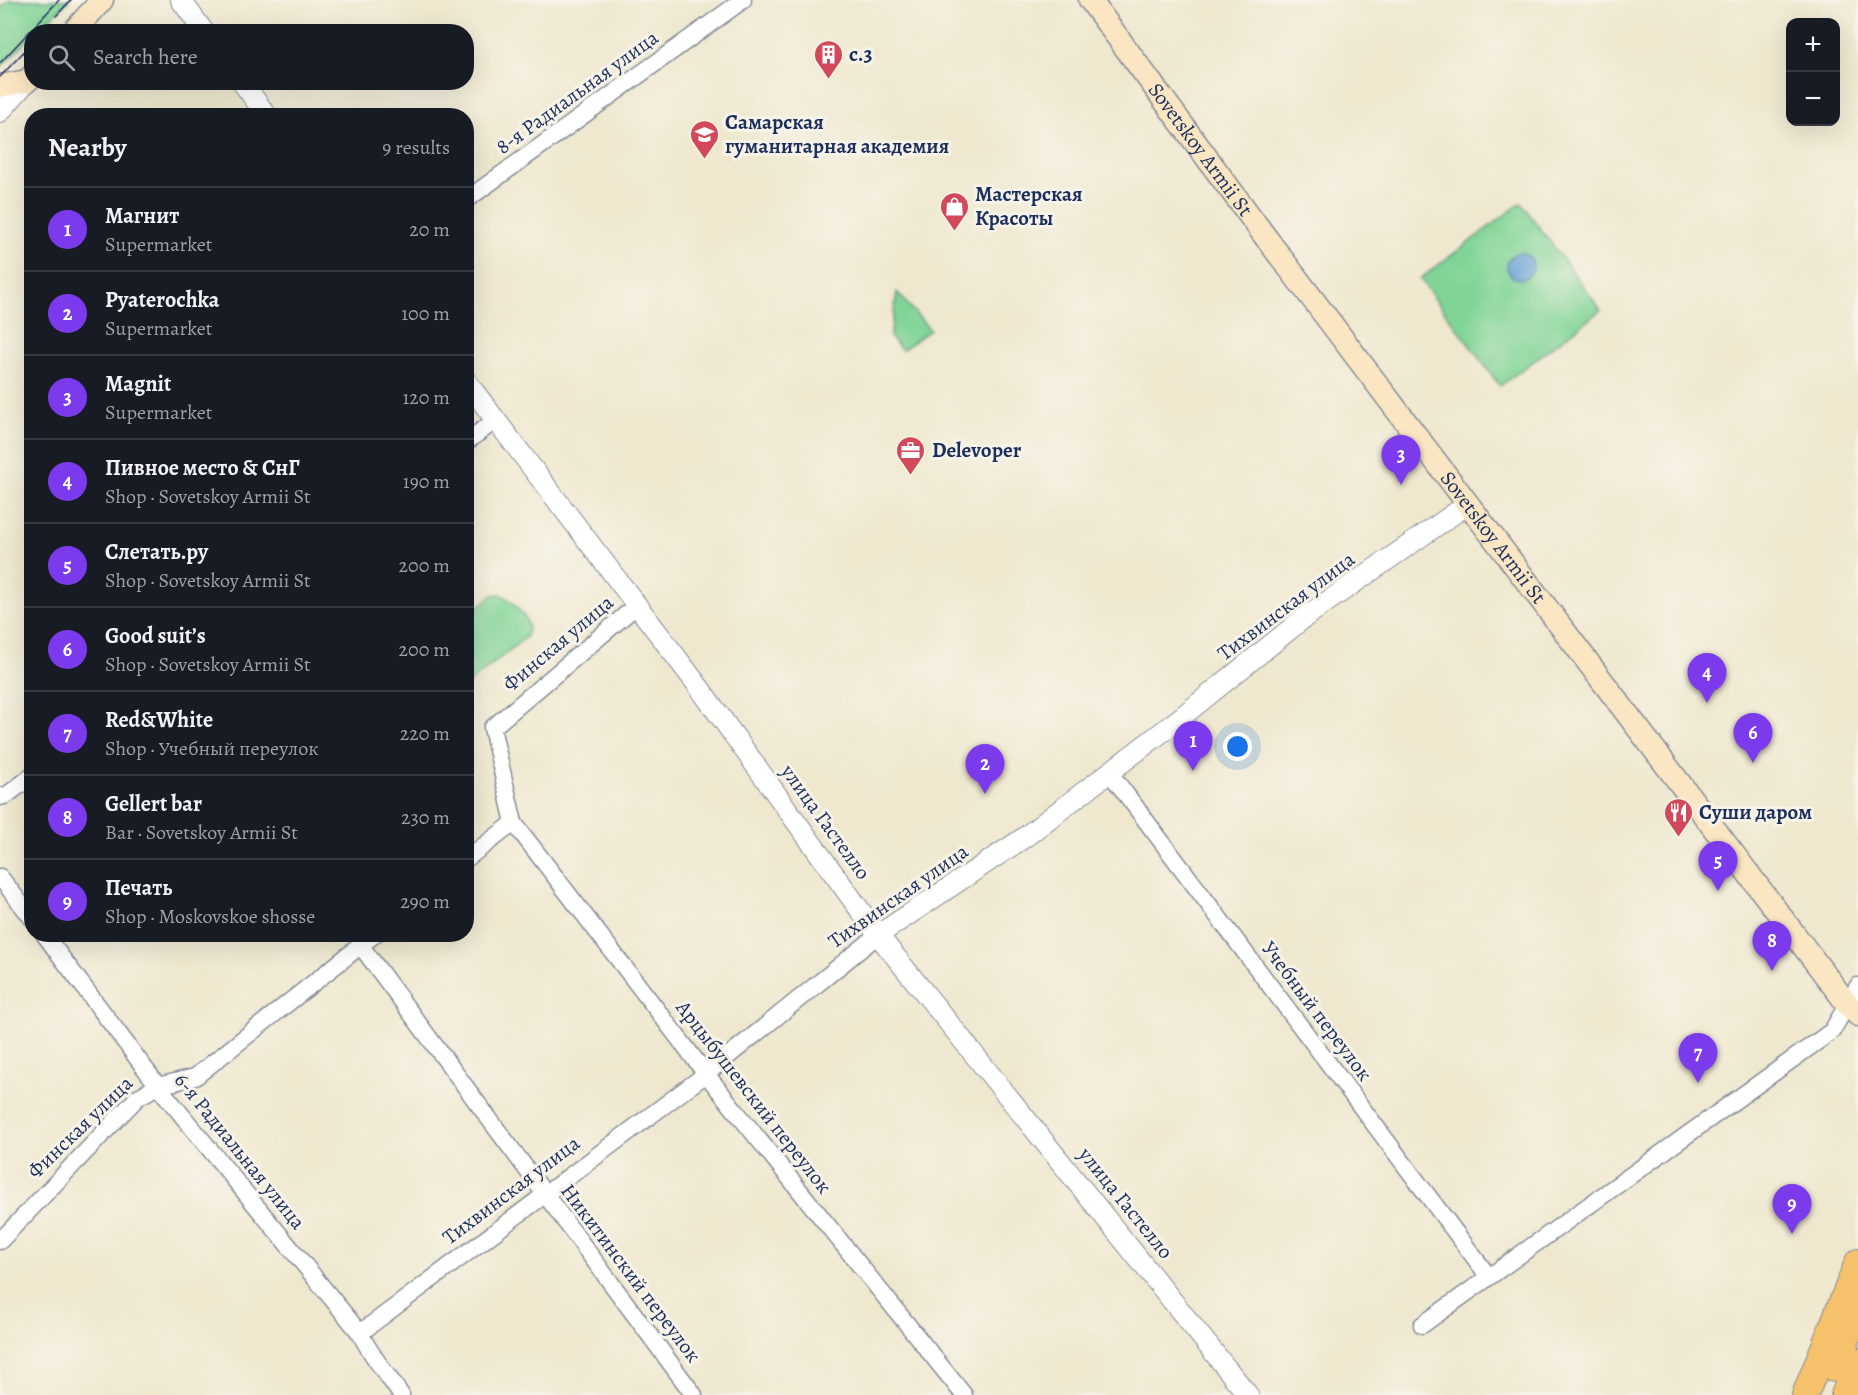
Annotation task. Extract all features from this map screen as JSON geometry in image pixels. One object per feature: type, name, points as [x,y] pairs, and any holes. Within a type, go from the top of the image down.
[{"type":"main road","points":[[80,24],[102,0]]},
{"type":"main road","name":"Sovetskoy Armii St","points":[[1090,0],[1264,235],[1468,504],[1855,1002]]},
{"type":"main road","points":[[0,86],[24,80]]},
{"type":"main road","points":[[1805,1395],[1858,1262]]},
{"type":"main road","points":[[1824,1395],[1858,1311]]},
{"type":"main road","points":[[1844,1395],[1858,1361]]},
{"type":"street","points":[[181,0],[198,24]]},
{"type":"street","name":"8-я Радиальная улица","points":[[474,194],[743,0]]},
{"type":"street","points":[[0,112],[24,85]]},
{"type":"street","points":[[248,90],[261,108]]},
{"type":"street","name":"улица Гастелло","points":[[474,391],[696,683],[878,935],[1248,1395]]},
{"type":"street","points":[[474,436],[496,420]]},
{"type":"street","name":"Тихвинская улица","points":[[360,1333],[706,1074],[878,935],[1025,837],[1110,773],[1305,617],[1468,504]]},
{"type":"street","name":"Финская улица","points":[[514,824],[492,728],[636,606]]},
{"type":"street","name":"Учебный переулок","points":[[1110,773],[1489,1277]]},
{"type":"street","points":[[0,797],[7,795],[24,782]]},
{"type":"street","points":[[474,853],[514,824]]},
{"type":"street","name":"Арцыбушевский переулок","points":[[514,824],[706,1074],[964,1395]]},
{"type":"street","points":[[0,877],[24,908]]},
{"type":"street","name":"6-я Радиальная улица","points":[[50,942],[158,1086],[360,1333],[369,1352],[401,1395]]},
{"type":"street","name":"Финская улица","points":[[0,1240],[138,1097],[158,1086],[195,1077],[366,942]]},
{"type":"street","name":"Никитинский переулок","points":[[361,946],[694,1395]]},
{"type":"street","points":[[1422,1325],[1832,1030],[1855,1002]]},
{"type":"green space","points":[[9,0],[69,0],[44,24],[24,24],[24,44],[0,68],[0,9]]},
{"type":"green space","points":[[1521,203],[1601,310],[1500,386],[1420,279]]},
{"type":"green space","points":[[897,292],[930,330],[902,350],[890,337]]},
{"type":"green space","points":[[492,595],[504,596],[522,613],[528,627],[526,637],[474,679],[474,611]]},
{"type":"water","points":[[1520,253],[1529,257],[1533,266],[1529,275],[1520,279],[1511,275],[1507,266],[1511,257]]},
{"type":"tram line","points":[[37,24],[59,0]]},
{"type":"tram line","points":[[56,16],[71,0]]},
{"type":"tram line","points":[[0,63],[24,37]]},
{"type":"tram line","points":[[0,77],[24,52]]},
{"type":"place","name":"с.3","points":[[828,80]]},
{"type":"place","name":"Самарская гуманитарная академия","points":[[704,160]]},
{"type":"place","name":"Мастерская Красоты","points":[[954,232]]},
{"type":"place","name":"Delevoper","points":[[911,476]]},
{"type":"place","name":"Magnit","points":[[1401,485]]},
{"type":"place","name":"Пивное место & СнГ","points":[[1707,703]]},
{"type":"place","name":"Good suit’s","points":[[1753,763]]},
{"type":"place","name":"Магнит","points":[[1193,771]]},
{"type":"place","name":"Pyaterochka","points":[[985,794]]},
{"type":"place","name":"Суши даром","points":[[1678,838]]},
{"type":"place","name":"Слетать.ру","points":[[1718,891]]},
{"type":"place","name":"Gellert bar","points":[[1772,971]]},
{"type":"place","name":"Red&White","points":[[1698,1083]]},
{"type":"place","name":"Печать","points":[[1792,1234]]}]
